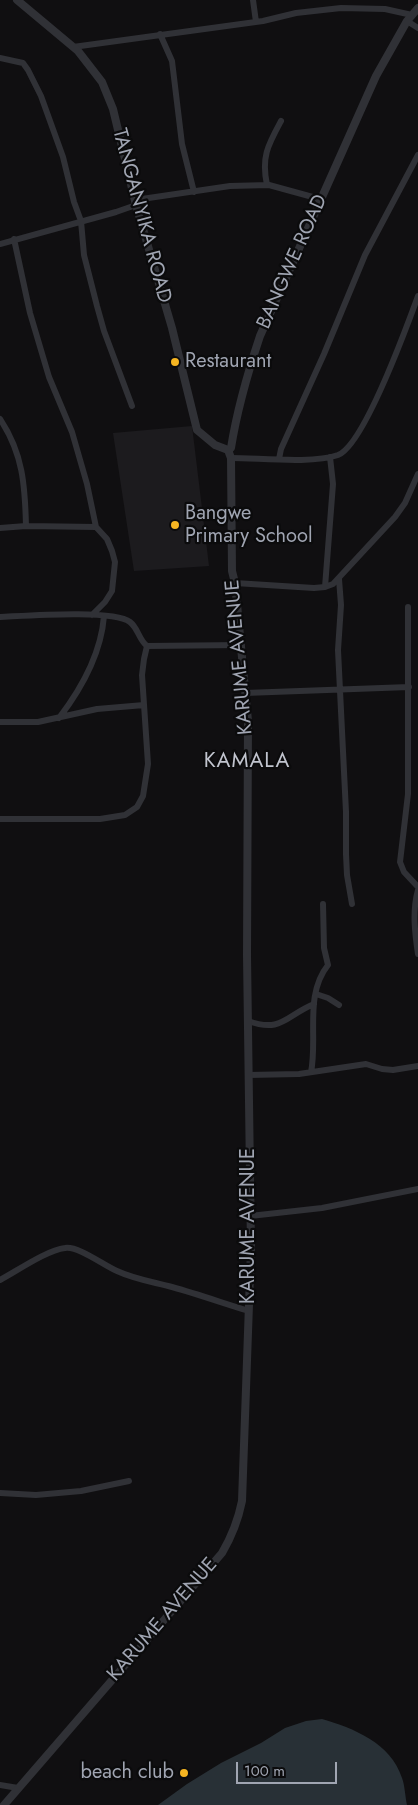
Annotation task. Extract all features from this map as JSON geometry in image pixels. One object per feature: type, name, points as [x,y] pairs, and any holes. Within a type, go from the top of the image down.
[{"type":"street","name":"TANGANYIKA ROAD","points":[[17,0],[73,47],[90,65],[102,82],[113,109],[135,202],[172,328],[196,430],[229,454]]},
{"type":"street","points":[[254,0],[256,22]]},
{"type":"street","points":[[73,47],[256,22],[341,8],[385,9],[410,18],[418,28]]},
{"type":"street","name":"BANGWE ROAD","points":[[232,563],[229,454],[251,363],[260,336],[376,76],[410,18],[418,8]]},
{"type":"street","points":[[160,34],[172,61],[182,144],[194,192]]},
{"type":"street","points":[[0,58],[22,63],[32,77],[55,134],[81,221],[84,255],[94,298],[104,331],[132,406]]},
{"type":"street","points":[[266,185],[264,173],[267,146],[281,121]]},
{"type":"street","points":[[279,459],[281,448],[312,381],[365,255],[418,155]]},
{"type":"street","points":[[0,244],[81,221],[135,202],[230,186],[266,185],[320,199]]},
{"type":"street","points":[[14,240],[32,320],[49,378],[72,432],[87,484],[96,527],[107,539],[115,562],[112,591],[109,597],[92,615]]},
{"type":"street","points":[[229,454],[299,459],[330,457],[340,454],[348,448],[359,432],[402,342],[418,296]]},
{"type":"street","points":[[0,419],[10,433],[21,463],[26,494],[26,526]]},
{"type":"street","points":[[326,587],[333,484],[330,457]]},
{"type":"street","points":[[235,583],[308,588],[326,587],[333,584],[395,517],[405,503],[418,474]]},
{"type":"street","points":[[0,528],[26,526],[96,527]]},
{"type":"street","name":"KARUME AVENUE","points":[[4,1805],[222,1553],[232,1536],[242,1501],[250,1216],[248,721],[232,563]]},
{"type":"street","points":[[339,578],[341,605],[338,650],[346,812],[346,854],[347,875],[352,904]]},
{"type":"street","points":[[408,607],[408,794],[400,862],[404,872],[418,887]]},
{"type":"street","points":[[59,718],[76,694],[94,660],[101,640],[104,616]]},
{"type":"street","points":[[0,617],[104,616],[120,618],[130,622],[143,643],[148,646],[240,644]]},
{"type":"street","points":[[0,819],[100,819],[124,815],[133,811],[143,796],[148,764],[142,675],[148,646]]},
{"type":"street","points":[[245,693],[409,687]]},
{"type":"street","points":[[0,722],[38,722],[98,709],[144,705]]},
{"type":"street","points":[[418,890],[415,932],[418,954]]},
{"type":"street","points":[[311,1072],[314,1051],[314,1004],[323,972],[328,966],[324,948],[323,904]]},
{"type":"street","points":[[316,994],[339,1004]]},
{"type":"street","points":[[248,1021],[261,1026],[279,1024],[303,1008],[314,1004]]},
{"type":"street","points":[[248,1075],[311,1072],[366,1064],[393,1070],[418,1066]]},
{"type":"street","points":[[410,1190],[418,1183]]},
{"type":"street","points":[[250,1216],[313,1209],[418,1189]]},
{"type":"street","points":[[0,1280],[59,1249],[71,1248],[79,1250],[118,1272],[248,1311]]},
{"type":"street","points":[[0,1493],[36,1495],[81,1491],[129,1481]]},
{"type":"street","points":[[0,1785],[18,1788]]},
{"type":"shaded area","points":[[192,426],[209,566],[134,571],[113,433]]},
{"type":"shaded area","points":[[322,1719],[358,1732],[380,1746],[389,1755],[397,1766],[402,1778],[407,1805],[158,1805],[221,1763],[261,1743],[285,1728],[306,1721]]},
{"type":"place","name":"Restaurant","points":[[175,362]]},
{"type":"place","name":"Bangwe Primary School","points":[[175,525]]},
{"type":"place","name":"beach club","points":[[184,1773]]},
{"type":"district","name":"KAMALA","points":[[247,762]]}]
